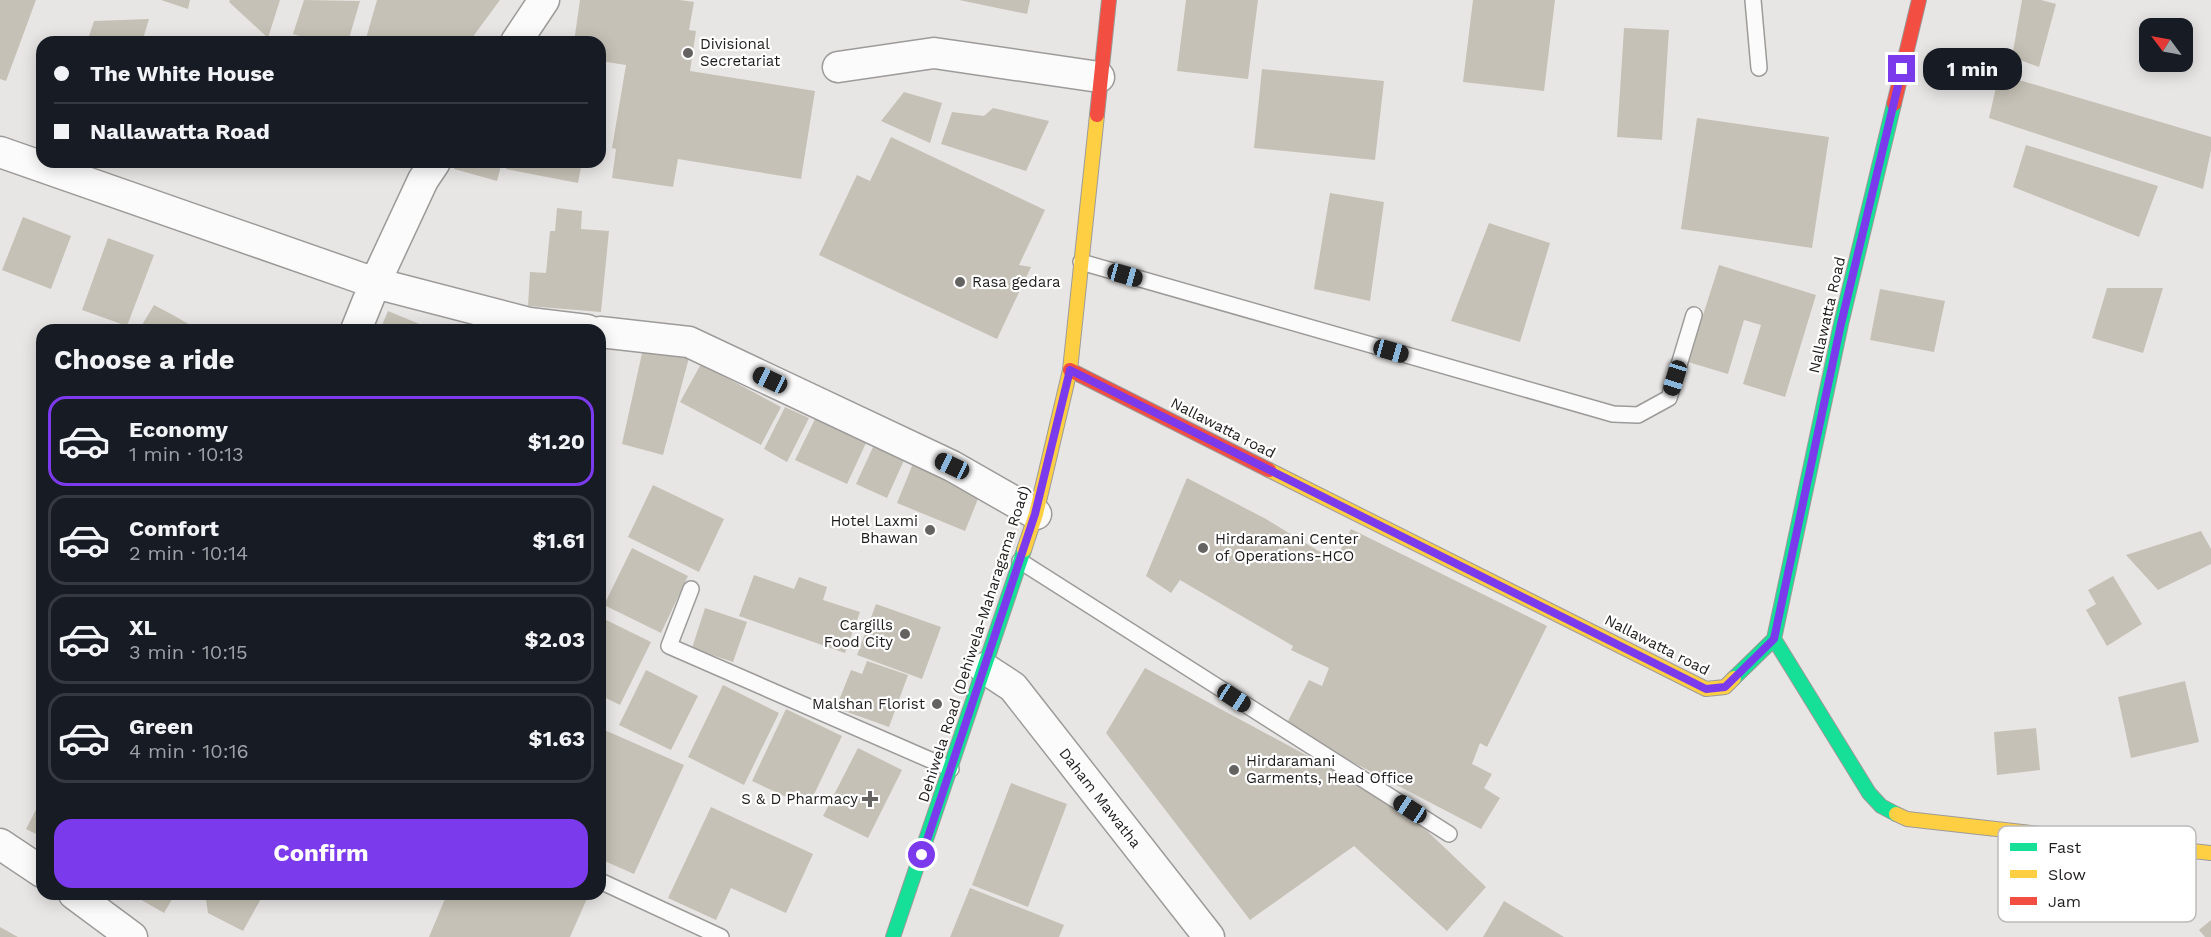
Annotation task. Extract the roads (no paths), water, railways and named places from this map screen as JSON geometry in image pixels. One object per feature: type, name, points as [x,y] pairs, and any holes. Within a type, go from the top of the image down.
[{"type":"street","points":[[520,36],[544,0]]},
{"type":"street","name":"Dehiwela Road (Dehiwela-Maharagama Road)","points":[[893,937],[951,770],[1035,514],[1070,370],[1109,0]]},
{"type":"street","name":"Nallawatta Road","points":[[1774,639],[1841,324],[1919,0]]},
{"type":"street","points":[[838,67],[934,54],[1100,77]]},
{"type":"street","points":[[0,152],[36,165]]},
{"type":"street","points":[[46,168],[375,283],[537,324]]},
{"type":"street","points":[[358,324],[375,283],[423,180],[431,168]]},
{"type":"street","points":[[606,333],[689,342],[952,466],[1035,514]]},
{"type":"street","name":"Nallawatta road","points":[[1070,370],[1706,689],[1725,687],[1774,639]]},
{"type":"street","points":[[1774,639],[1869,793],[1879,805],[1907,819],[1998,829]]},
{"type":"street","name":"Daham Mawatha","points":[[984,668],[1013,687],[1209,937]]},
{"type":"street","points":[[0,844],[36,868]]},
{"type":"street","points":[[2196,851],[2211,853]]},
{"type":"street","points":[[82,900],[132,937]]},
{"type":"lane","points":[[1753,0],[1759,68]]},
{"type":"lane","points":[[1081,262],[1614,414],[1638,415],[1668,398],[1694,315]]},
{"type":"lane","points":[[1020,561],[1449,834]]},
{"type":"lane","points":[[691,589],[669,646],[951,770]]},
{"type":"lane","points":[[606,884],[721,937]]},
{"type":"place","name":"Divisional Secretariat","points":[[688,53]]},
{"type":"place","name":"Rasa gedara","points":[[960,282]]},
{"type":"place","name":"Hotel Laxmi Bhawan","points":[[930,530]]},
{"type":"place","name":"Hirdaramani Center of Operations-HCO","points":[[1203,548]]},
{"type":"place","name":"Cargills Food City","points":[[905,634]]},
{"type":"place","name":"Malshan Florist","points":[[937,704]]},
{"type":"place","name":"Hirdaramani Garments, Head Office","points":[[1234,770]]},
{"type":"place","name":"S & D Pharmacy","points":[[870,799]]}]
